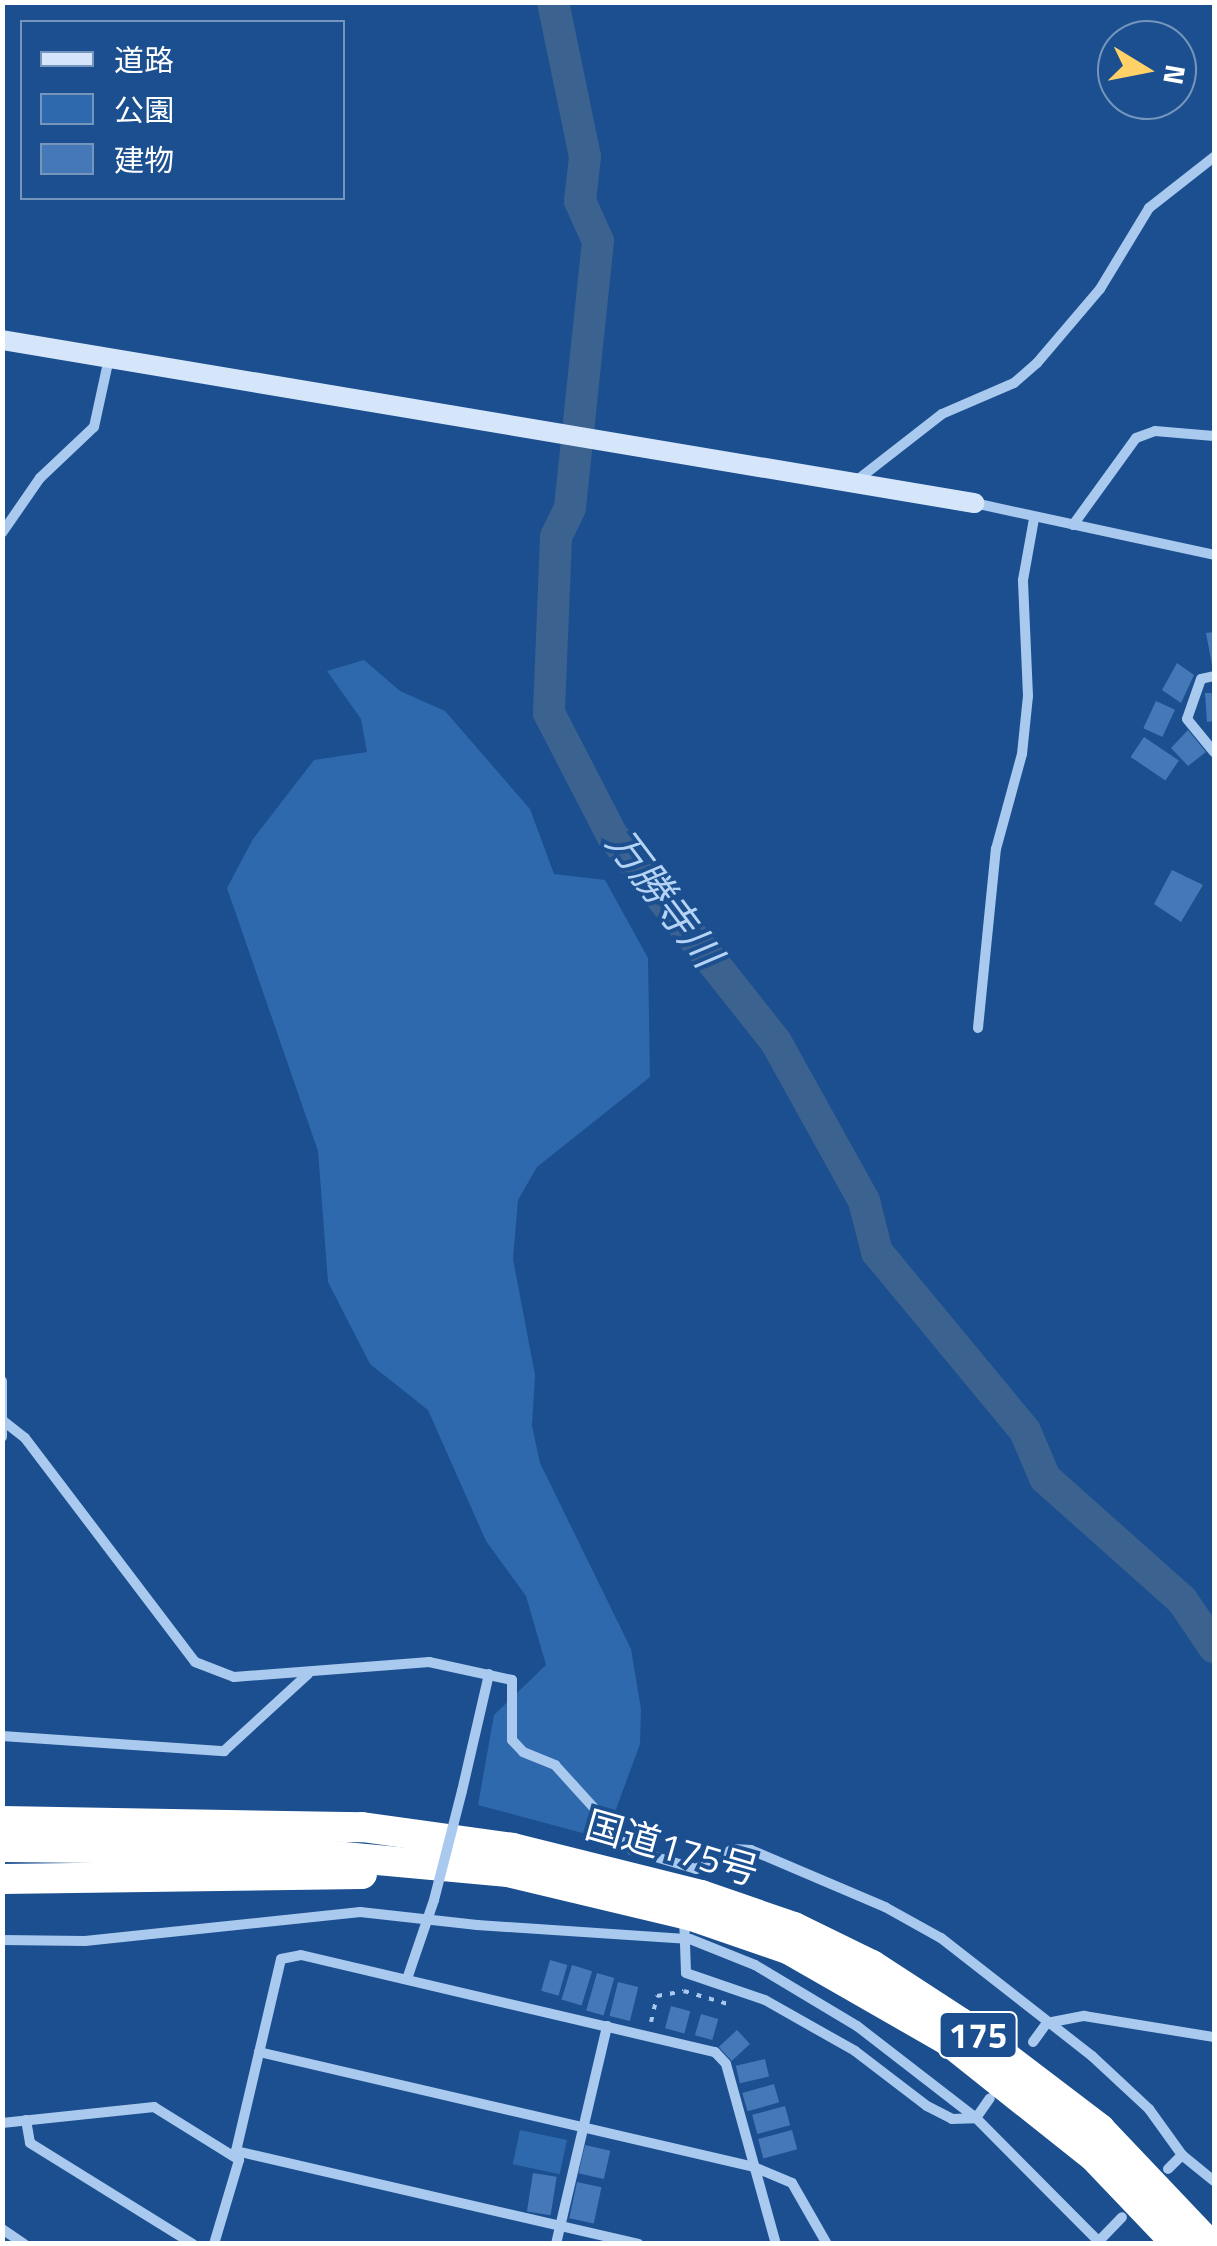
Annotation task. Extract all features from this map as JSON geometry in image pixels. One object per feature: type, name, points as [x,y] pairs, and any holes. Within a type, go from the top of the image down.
[{"type":"highway","points":[[2,1802],[349,1814],[421,1833]]},
{"type":"highway","name":"国道175号","points":[[2,1821],[421,1833],[510,1860],[695,1905],[841,1950],[961,2023],[1100,2129],[1210,2244]]},
{"type":"highway","name":"国道175号","points":[[2,1848],[268,1850],[470,1866],[510,1860]]},
{"type":"highway","points":[[2,1879],[178,1879],[470,1866]]},
{"type":"highway","name":"国道175号","points":[[695,1905],[788,1949],[947,2040],[1092,2156],[1177,2244]]},
{"type":"street","points":[[852,483],[942,414],[1014,382],[1037,364],[1100,288],[1149,208],[1214,157]]},
{"type":"street","points":[[2,340],[974,503],[1214,555]]},
{"type":"street","points":[[2,533],[40,478],[94,427],[109,358]]},
{"type":"street","points":[[1073,525],[1136,438],[1155,431],[1214,436]]},
{"type":"street","points":[[978,1028],[996,849],[1022,754],[1024,580],[1034,518]]},
{"type":"street","points":[[1214,676],[1201,679],[1188,719],[1214,752]]},
{"type":"street","points":[[2,1381],[2,1438]]},
{"type":"street","points":[[3,1420],[25,1438],[195,1662],[234,1677],[428,1662],[512,1680],[512,1740],[522,1752],[555,1765],[632,1850],[755,1965],[858,2026],[976,2118],[1100,2242],[1122,2217]]},
{"type":"street","points":[[2,1736],[224,1751],[308,1674]]},
{"type":"street","points":[[407,1979],[429,1920],[489,1674]]},
{"type":"street","points":[[976,2118],[952,2118],[796,2017],[686,1974],[680,1928],[733,1849],[751,1850],[810,1871],[941,1938],[1148,2109],[1182,2155],[1214,2181]]},
{"type":"street","points":[[2,1940],[85,1940],[360,1912],[477,1925],[695,1905]]},
{"type":"street","points":[[214,2244],[281,1959],[301,1955],[715,2052],[726,2064],[776,2244]]},
{"type":"street","points":[[1032,2042],[1048,2023],[1084,2016],[1214,2037]]},
{"type":"street","points":[[556,2244],[607,2026]]},
{"type":"street","points":[[259,2052],[754,2167],[792,2184],[826,2244]]},
{"type":"street","points":[[976,2118],[990,2098]]},
{"type":"street","points":[[2,2122],[154,2108],[237,2156],[638,2244]]},
{"type":"street","points":[[26,2120],[30,2142],[193,2244]]},
{"type":"street","points":[[1168,2169],[1182,2155]]},
{"type":"street","points":[[2,2230],[24,2244]]},
{"type":"path","points":[[648,2036],[657,1996],[684,1991],[732,2004]]},
{"type":"green space","points":[[364,660],[400,691],[445,711],[530,809],[554,874],[605,880],[648,958],[650,1077],[537,1167],[518,1200],[513,1259],[535,1375],[532,1426],[540,1463],[631,1649],[641,1709],[640,1744],[605,1839],[478,1805],[494,1715],[546,1665],[526,1596],[486,1541],[428,1410],[370,1364],[328,1282],[318,1151],[227,888],[253,839],[314,760],[367,752],[361,719],[327,671]]},
{"type":"green space","points":[[520,2130],[567,2140],[560,2174],[513,2164]]},
{"type":"building","points":[[1214,632],[1214,670],[1213,670],[1206,633]]},
{"type":"building","points":[[1177,663],[1194,675],[1181,703],[1162,690]]},
{"type":"building","points":[[1205,693],[1214,693],[1214,721],[1207,722]]},
{"type":"building","points":[[1156,701],[1175,710],[1162,737],[1143,728]]},
{"type":"building","points":[[1188,730],[1206,752],[1188,766],[1171,748]]},
{"type":"building","points":[[1144,737],[1179,760],[1165,780],[1131,757]]},
{"type":"building","points":[[1172,870],[1203,885],[1181,922],[1154,904]]},
{"type":"building","points":[[550,1960],[567,1965],[558,1996],[541,1991]]},
{"type":"building","points":[[572,1965],[592,1971],[582,2006],[561,1999]]},
{"type":"building","points":[[597,1973],[614,1978],[604,2015],[586,2010]]},
{"type":"building","points":[[618,1982],[638,1987],[630,2021],[610,2016]]},
{"type":"building","points":[[671,2006],[690,2011],[684,2033],[665,2028]]},
{"type":"building","points":[[701,2014],[718,2019],[712,2040],[695,2035]]},
{"type":"building","points":[[737,2030],[750,2044],[732,2061],[719,2047]]},
{"type":"building","points":[[765,2059],[769,2077],[740,2083],[736,2066]]},
{"type":"building","points":[[774,2084],[779,2102],[748,2111],[742,2093]]},
{"type":"building","points":[[785,2106],[790,2125],[757,2134],[752,2115]]},
{"type":"building","points":[[792,2130],[797,2149],[763,2158],[758,2139]]},
{"type":"building","points":[[585,2145],[610,2151],[604,2179],[578,2173]]},
{"type":"building","points":[[533,2173],[557,2177],[551,2215],[527,2212]]},
{"type":"building","points":[[577,2182],[601,2187],[594,2223],[569,2218]]},
{"type":"waterway","name":"万勝寺川","points":[[553,2],[585,157],[580,201],[598,241],[570,508],[556,537],[549,713],[612,835],[776,1042],[864,1201],[877,1252],[1025,1431],[1045,1478],[1182,1600],[1214,1647]]}]
